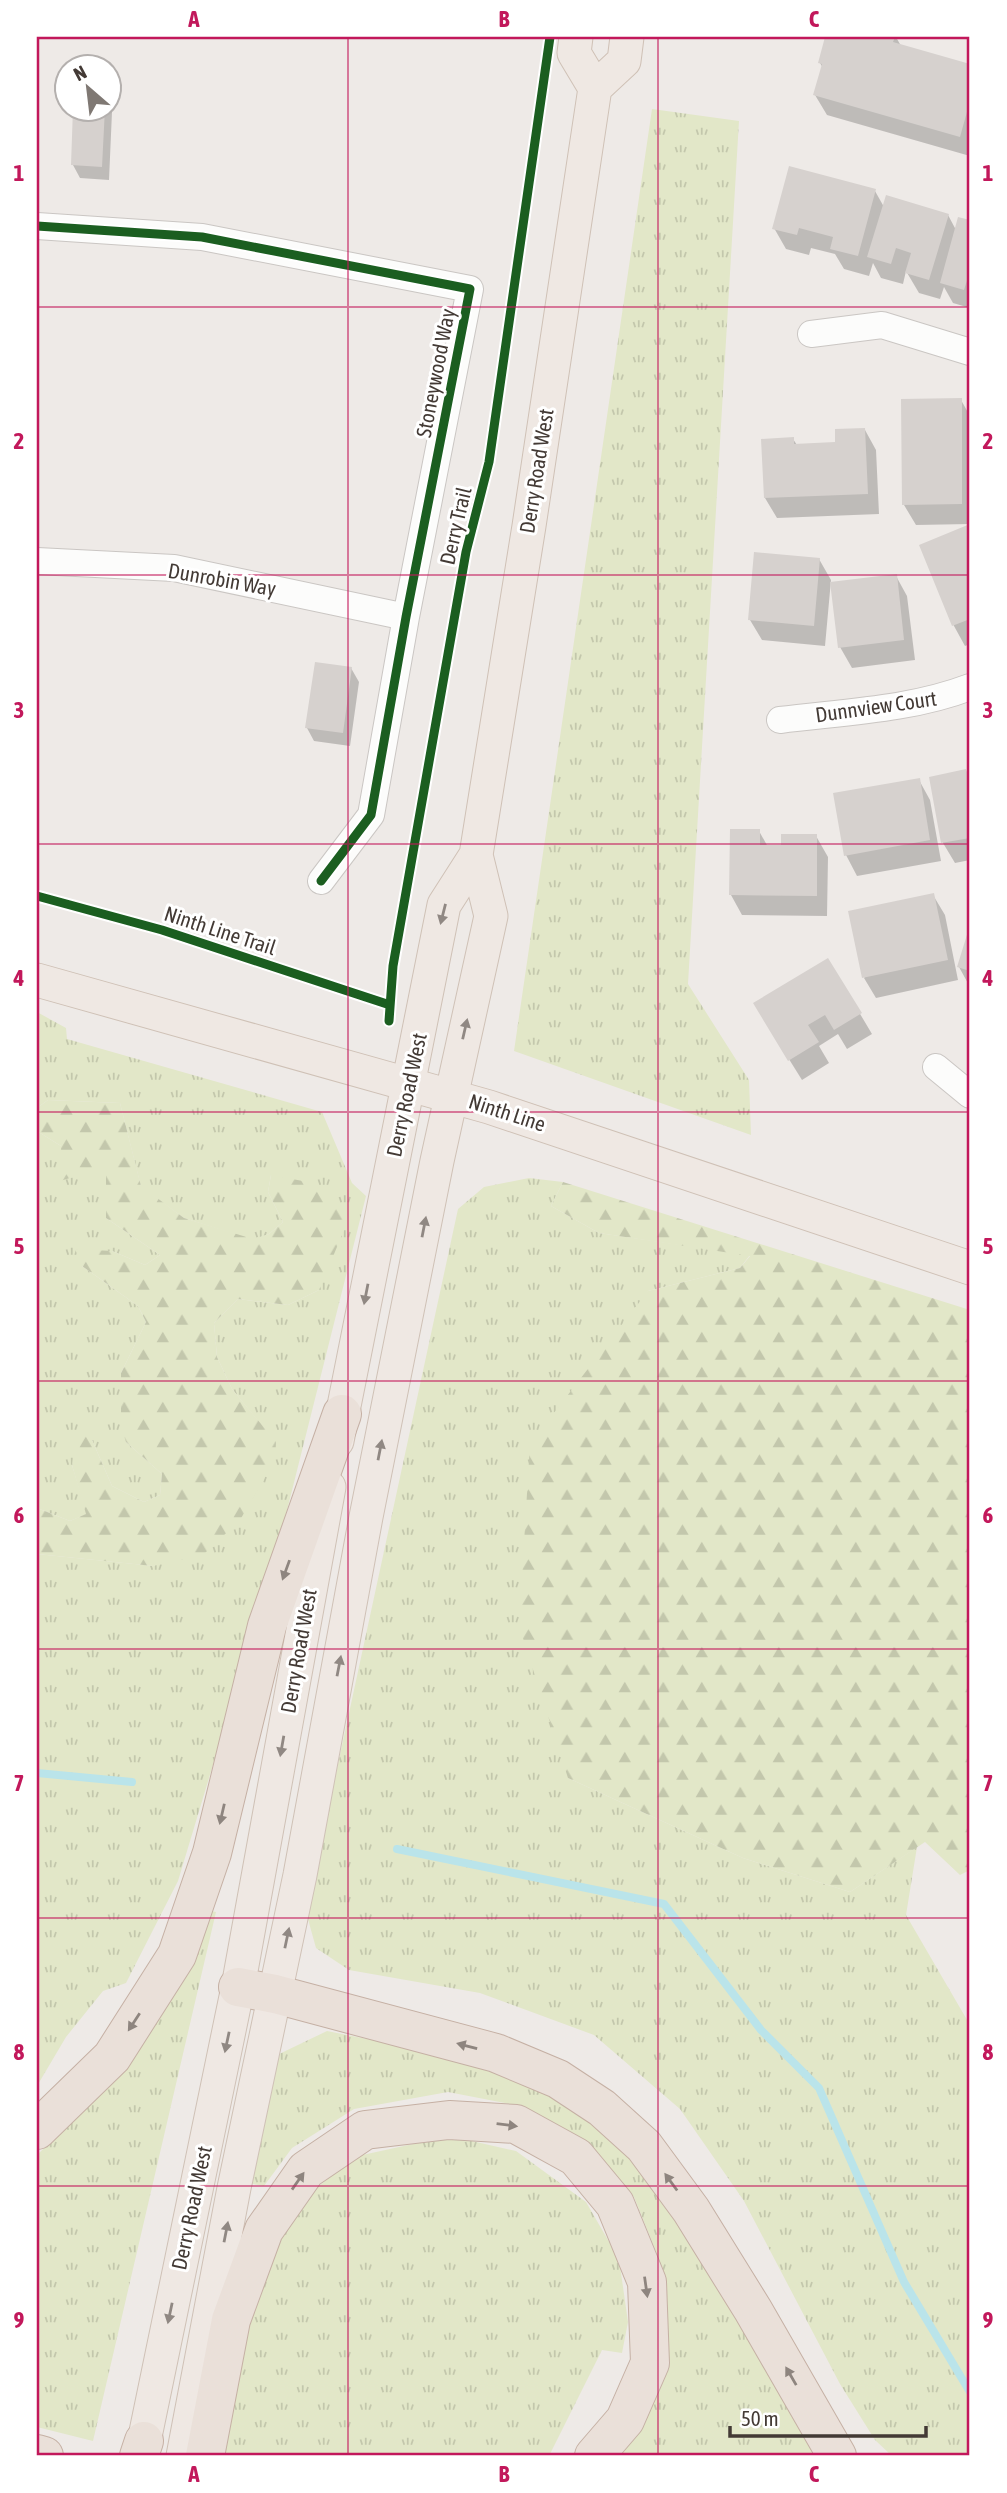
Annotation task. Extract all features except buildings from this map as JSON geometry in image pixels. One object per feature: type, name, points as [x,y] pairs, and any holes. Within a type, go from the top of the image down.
[{"type":"highway","points":[[37,2130],[112,2057],[177,1955],[212,1853],[267,1626],[342,1414]]},
{"type":"highway","points":[[257,1991],[496,2053],[558,2079],[602,2108],[644,2146],[691,2210],[753,2310],[837,2456]]},
{"type":"highway","points":[[205,2456],[205,2399],[231,2320],[264,2230],[306,2170],[365,2130],[449,2120],[516,2124],[576,2157],[615,2204],[647,2282],[650,2364],[625,2420],[594,2456]]},
{"type":"highway","points":[[37,2454],[44,2456]]},
{"type":"main road","points":[[576,37],[573,53],[595,88],[624,61],[627,37]]},
{"type":"main road","name":"Derry Road West","points":[[142,2451],[153,2391],[257,1991],[300,1875],[366,1517],[451,1095],[491,916],[476,855],[595,88]]},
{"type":"main road","name":"Derry Road West","points":[[183,2456],[205,2399],[257,1991],[342,1414],[444,905],[476,855]]},
{"type":"main road","name":"Ninth Line","points":[[37,979],[451,1095],[970,1268]]},
{"type":"street","name":"Stoneywood Way","points":[[37,226],[202,237],[470,289],[405,617],[371,815],[321,881]]},
{"type":"street","points":[[811,334],[882,325],[970,352]]},
{"type":"street","name":"Dunrobin Way","points":[[37,561],[148,569],[174,568],[405,617]]},
{"type":"street","name":"Dunnview Court","points":[[780,720],[918,703],[970,687]]},
{"type":"street","points":[[936,1067],[970,1096]]},
{"type":"green space","points":[[652,109],[739,121],[688,984],[749,1080],[751,1135],[514,1051]]},
{"type":"green space","points":[[37,1012],[66,1028],[67,1039],[322,1112],[352,1183],[366,1196],[274,1562],[178,1881],[126,1983],[103,1991],[66,2037],[37,2086],[37,1554],[154,1566],[276,1443],[232,1389],[217,1357],[214,1323],[238,1299],[288,1305],[319,1290],[271,1175],[268,1192],[283,1222],[269,1234],[253,1240],[184,1218],[141,1187],[120,1103],[48,1100],[37,1108]]},
{"type":"green space","points":[[48,1100],[120,1103],[141,1186],[184,1218],[253,1239],[269,1234],[283,1222],[268,1192],[271,1175],[308,1182],[352,1211],[319,1290],[288,1305],[238,1299],[214,1323],[217,1357],[232,1389],[276,1442],[275,1460],[240,1520],[203,1555],[153,1566],[37,1554],[37,1508],[70,1521],[86,1514],[72,1465],[78,1430],[92,1440],[112,1486],[144,1502],[160,1495],[162,1474],[126,1442],[121,1426],[121,1373],[146,1322],[138,1306],[82,1266],[75,1249],[112,1251],[145,1265],[160,1255],[106,1218],[106,1167],[60,1181],[61,1146],[37,1131],[37,1108]]},
{"type":"green space","points":[[37,1131],[61,1146],[107,1167],[106,1218],[160,1255],[145,1265],[112,1251],[82,1266],[138,1306],[146,1322],[121,1373],[126,1442],[162,1474],[160,1495],[144,1502],[112,1486],[92,1440],[72,1465],[87,1514],[70,1521],[37,1508]]},
{"type":"green space","points":[[529,1178],[563,1182],[551,1206],[599,1233],[750,1255],[740,1268],[648,1291],[568,1778],[743,1858],[850,1892],[917,1847],[906,1915],[970,2025],[970,2456],[892,2456],[875,2440],[840,2384],[744,2201],[680,2109],[594,2035],[480,1993],[349,1970],[316,1948],[306,1912],[458,1209],[484,1187]]},
{"type":"green space","points":[[563,1182],[970,1310],[970,1870],[960,1875],[925,1842],[850,1892],[743,1858],[568,1778],[519,1626],[530,1444],[648,1291],[740,1268],[750,1256],[599,1233],[551,1206]]},
{"type":"green space","points":[[207,1910],[216,1912],[93,2441],[37,2427],[37,2155],[122,2072]]},
{"type":"green space","points":[[327,2031],[493,2064],[581,2109],[638,2160],[685,2219],[816,2456],[613,2456],[667,2316],[657,2254],[634,2197],[589,2145],[526,2107],[448,2092],[354,2109],[292,2148],[264,2186],[248,2183],[273,2057]]},
{"type":"green space","points":[[450,2136],[516,2151],[586,2202],[619,2259],[628,2322],[622,2353],[602,2350],[549,2456],[211,2456],[244,2305],[291,2210],[353,2157]]},
{"type":"waterway","points":[[37,1773],[132,1782]]},
{"type":"waterway","points":[[397,1849],[664,1904],[761,2030],[819,2088],[904,2282],[970,2392]]},
{"type":"cycle path","name":"Derry Trail","points":[[389,1021],[393,966],[466,552],[489,462],[550,37]]},
{"type":"cycle path","points":[[37,226],[202,237],[470,289],[406,617],[371,815],[321,881]]},
{"type":"cycle path","name":"Ninth Line Trail","points":[[37,896],[162,930],[390,1005]]}]
